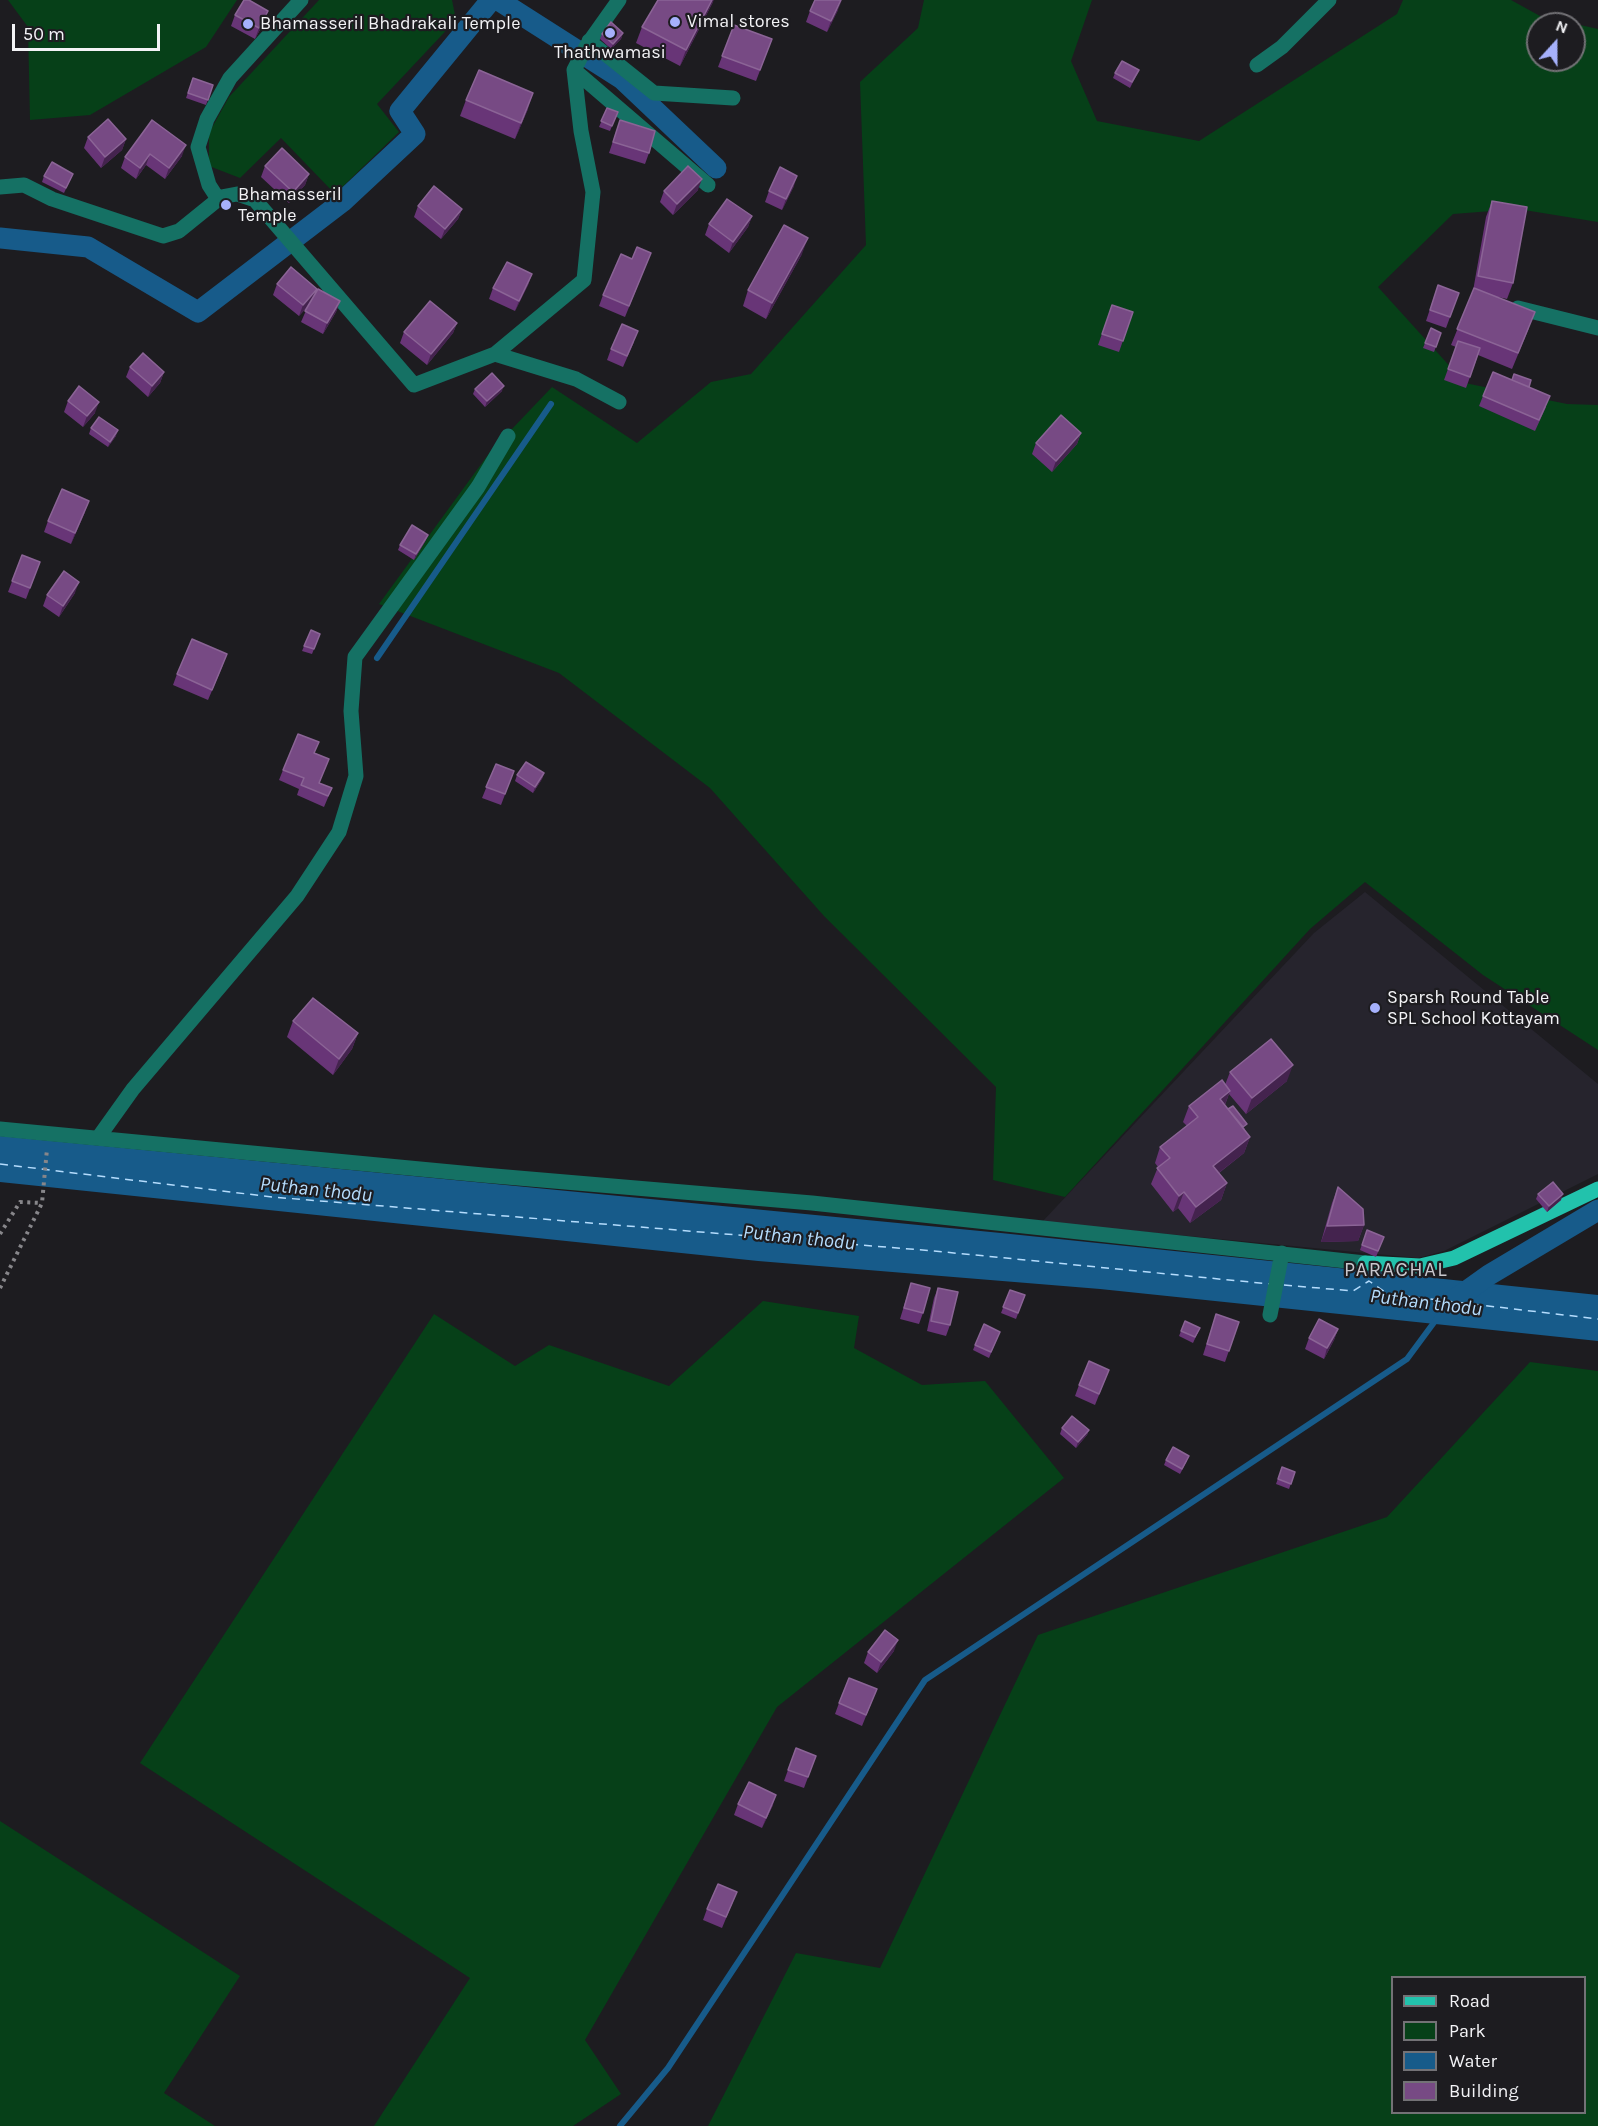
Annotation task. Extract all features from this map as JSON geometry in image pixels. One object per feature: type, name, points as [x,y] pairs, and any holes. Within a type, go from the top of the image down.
[{"type":"main road","points":[[1365,1263],[1420,1266],[1454,1258],[1598,1189]]},
{"type":"street","points":[[218,200],[201,163],[198,147],[207,119],[230,78],[301,0]]},
{"type":"street","points":[[0,187],[24,185],[52,199],[163,236],[179,231],[218,200],[237,194],[255,200],[414,385],[495,354],[584,280],[593,192],[581,131],[576,66],[588,43],[619,0]]},
{"type":"street","points":[[1257,64],[1282,47],[1329,0]]},
{"type":"street","points":[[588,43],[654,93],[733,98]]},
{"type":"street","points":[[576,66],[708,185]]},
{"type":"street","points":[[1518,308],[1598,328]]},
{"type":"street","points":[[495,354],[576,378],[620,402]]},
{"type":"street","points":[[98,1138],[133,1089],[297,896],[339,832],[356,776],[351,711],[355,657],[478,488],[508,436]]},
{"type":"street","points":[[0,1129],[812,1203],[1365,1263]]},
{"type":"street","points":[[1270,1315],[1282,1253]]},
{"type":"path","points":[[0,1287],[42,1203],[49,1134]]},
{"type":"path","points":[[0,1234],[20,1202],[42,1203]]},
{"type":"shaded area","name":"Sparsh Round Table SPL School Kottayam","points":[[1365,892],[1598,1084],[1598,1174],[1444,1251],[1418,1258],[1042,1222],[1314,933]]},
{"type":"green space","points":[[8,0],[237,0],[206,47],[90,115],[30,120],[28,27]]},
{"type":"green space","points":[[319,0],[452,0],[456,20],[377,104],[399,132],[335,194],[281,138],[240,178],[209,166],[209,133],[229,97]]},
{"type":"green space","points":[[924,0],[1092,0],[1071,61],[1097,121],[1199,141],[1397,14],[1403,0],[1511,0],[1533,12],[1526,12],[1526,72],[1586,72],[1586,26],[1598,29],[1598,222],[1518,209],[1453,214],[1378,287],[1465,383],[1567,404],[1598,405],[1598,1050],[1483,975],[1365,882],[1310,929],[1065,1197],[993,1180],[996,1087],[824,916],[710,788],[559,673],[379,604],[490,452],[552,387],[637,443],[711,382],[751,374],[866,245],[860,82],[918,28]]},
{"type":"green space","points":[[763,1301],[859,1316],[854,1348],[922,1385],[985,1381],[1064,1478],[777,1707],[585,2040],[621,2094],[573,2126],[374,2126],[470,1978],[140,1763],[434,1314],[515,1366],[549,1345],[669,1386]]},
{"type":"green space","points":[[1530,1362],[1598,1371],[1598,2126],[708,2126],[796,1953],[880,1968],[1038,1635],[1387,1517]]},
{"type":"green space","points":[[0,1821],[240,1976],[164,2093],[215,2126],[0,2126]]},
{"type":"water","name":"Puthan thodu","points":[[0,1136],[1001,1233],[1598,1295],[1598,1341],[1100,1289],[758,1261],[0,1182]]},
{"type":"building","points":[[244,0],[249,0],[268,11],[259,28],[235,15]]},
{"type":"building","name":"Vimal stores","points":[[658,0],[712,0],[686,50],[642,27]]},
{"type":"building","points":[[815,0],[841,0],[831,21],[810,11]]},
{"type":"building","points":[[611,22],[623,33],[613,44],[602,34]]},
{"type":"building","points":[[734,25],[772,39],[760,70],[722,56]]},
{"type":"building","points":[[1122,61],[1139,70],[1132,82],[1115,73]]},
{"type":"building","points":[[479,70],[533,93],[521,123],[466,100]]},
{"type":"building","points":[[193,78],[213,85],[208,100],[188,93]]},
{"type":"building","points":[[607,108],[618,112],[612,126],[601,121]]},
{"type":"building","points":[[108,119],[126,139],[105,157],[88,137]]},
{"type":"building","points":[[152,120],[186,145],[169,168],[150,154],[140,168],[125,157]]},
{"type":"building","points":[[620,120],[655,131],[649,153],[613,142]]},
{"type":"building","points":[[282,148],[309,174],[293,192],[265,166]]},
{"type":"building","points":[[52,162],[73,174],[66,188],[44,176]]},
{"type":"building","points":[[688,166],[702,179],[677,204],[664,191]]},
{"type":"building","points":[[780,167],[797,176],[786,199],[769,191]]},
{"type":"building","points":[[434,186],[462,209],[445,229],[418,206]]},
{"type":"building","points":[[727,199],[752,216],[733,242],[709,224]]},
{"type":"building","points":[[1492,201],[1527,207],[1513,283],[1478,276]]},
{"type":"building","points":[[784,225],[808,238],[772,303],[748,290]]},
{"type":"building","points":[[637,247],[651,253],[629,306],[603,295],[621,254],[632,259]]},
{"type":"building","points":[[507,262],[532,274],[519,301],[493,288]]},
{"type":"building","points":[[291,267],[317,289],[303,305],[277,284]]},
{"type":"building","points":[[1438,285],[1459,293],[1450,317],[1430,310]]},
{"type":"building","points":[[1474,288],[1535,312],[1518,353],[1457,329]]},
{"type":"building","points":[[318,289],[340,301],[327,323],[305,311]]},
{"type":"building","points":[[430,301],[457,323],[431,354],[404,332]]},
{"type":"building","points":[[1112,305],[1133,312],[1123,341],[1102,334]]},
{"type":"building","points":[[622,324],[638,331],[627,356],[611,349]]},
{"type":"building","points":[[1431,328],[1441,333],[1436,347],[1425,343]]},
{"type":"building","points":[[1458,341],[1480,348],[1470,377],[1448,369]]},
{"type":"building","points":[[143,353],[164,372],[152,386],[130,367]]},
{"type":"building","points":[[1493,372],[1550,396],[1539,420],[1483,396]]},
{"type":"building","points":[[492,373],[504,386],[487,401],[475,389]]},
{"type":"building","points":[[1514,374],[1531,380],[1529,387],[1512,380]]},
{"type":"building","points":[[79,386],[99,402],[87,416],[68,401]]},
{"type":"building","points":[[1061,415],[1081,433],[1056,461],[1036,443]]},
{"type":"building","points":[[99,417],[118,430],[110,442],[91,428]]},
{"type":"building","points":[[62,489],[89,501],[75,533],[48,521]]},
{"type":"building","points":[[412,525],[428,535],[416,554],[400,545]]},
{"type":"building","points":[[22,555],[40,562],[30,588],[12,581]]},
{"type":"building","points":[[64,571],[79,582],[63,606],[47,595]]},
{"type":"building","points":[[311,630],[320,634],[314,649],[304,646]]},
{"type":"building","points":[[192,639],[227,654],[212,690],[177,674]]},
{"type":"building","points":[[298,734],[319,742],[314,753],[329,759],[319,783],[332,788],[328,796],[301,785],[304,778],[283,770]]},
{"type":"building","points":[[526,762],[544,773],[535,787],[517,775]]},
{"type":"building","points":[[496,764],[514,771],[505,794],[486,787]]},
{"type":"building","points":[[313,998],[358,1033],[339,1059],[293,1021]]},
{"type":"building","points":[[1271,1039],[1293,1065],[1252,1098],[1230,1072]]},
{"type":"building","points":[[1222,1080],[1230,1091],[1220,1099],[1250,1137],[1213,1166],[1227,1183],[1196,1207],[1184,1192],[1179,1196],[1157,1168],[1170,1158],[1160,1147],[1198,1117],[1189,1106]]},
{"type":"building","points":[[1233,1106],[1247,1124],[1243,1127],[1228,1109]]},
{"type":"building","points":[[1553,1182],[1563,1194],[1549,1206],[1538,1194]]},
{"type":"building","points":[[1338,1187],[1363,1209],[1364,1225],[1327,1226]]},
{"type":"building","points":[[1367,1230],[1384,1237],[1378,1251],[1362,1245]]},
{"type":"building","points":[[911,1283],[930,1288],[923,1313],[904,1308]]},
{"type":"building","points":[[938,1288],[958,1292],[950,1325],[931,1321]]},
{"type":"building","points":[[1010,1290],[1025,1295],[1018,1313],[1003,1307]]},
{"type":"building","points":[[1216,1314],[1239,1322],[1229,1351],[1207,1344]]},
{"type":"building","points":[[1319,1319],[1338,1329],[1327,1348],[1309,1338]]},
{"type":"building","points":[[1185,1321],[1200,1328],[1195,1337],[1181,1331]]},
{"type":"building","points":[[984,1324],[1000,1332],[991,1352],[975,1345]]},
{"type":"building","points":[[1089,1361],[1109,1370],[1099,1394],[1079,1385]]},
{"type":"building","points":[[1072,1416],[1089,1430],[1078,1442],[1062,1428]]},
{"type":"building","points":[[1173,1447],[1189,1456],[1182,1469],[1166,1460]]},
{"type":"building","points":[[1282,1467],[1295,1472],[1291,1484],[1278,1479]]},
{"type":"building","points":[[885,1630],[898,1640],[881,1662],[868,1652]]},
{"type":"building","points":[[849,1678],[877,1689],[866,1715],[839,1703]]},
{"type":"building","points":[[796,1748],[816,1756],[808,1777],[788,1770]]},
{"type":"building","points":[[749,1782],[776,1795],[766,1818],[738,1804]]},
{"type":"building","points":[[718,1884],[737,1892],[726,1917],[707,1909]]},
{"type":"waterway","points":[[0,238],[88,247],[198,312],[342,202],[415,134],[400,111],[491,0]]},
{"type":"waterway","points":[[498,0],[622,79],[716,168]]},
{"type":"waterway","points":[[377,658],[551,404]]},
{"type":"waterway","name":"Puthan thodu","points":[[1454,1300],[1489,1275],[1598,1210]]},
{"type":"waterway","name":"Puthan thodu","points":[[620,2126],[668,2068],[925,1680],[1407,1359],[1438,1317]]},
{"type":"ferry route","points":[[0,1164],[272,1197],[934,1251],[1270,1284]]},
{"type":"ferry route","points":[[1284,1285],[1353,1291],[1369,1281],[1388,1294],[1598,1319]]},
{"type":"place","name":"Vimal stores","points":[[675,22]]},
{"type":"place","name":"Bhamasseril Bhadrakali Temple","points":[[248,24]]},
{"type":"place","name":"Thathwamasi","points":[[610,33]]},
{"type":"place","name":"Bhamasseril Temple","points":[[226,205]]},
{"type":"place","name":"Sparsh Round Table SPL School Kottayam","points":[[1375,1008]]},
{"type":"district","name":"PARACHAL","points":[[1396,1270]]}]
